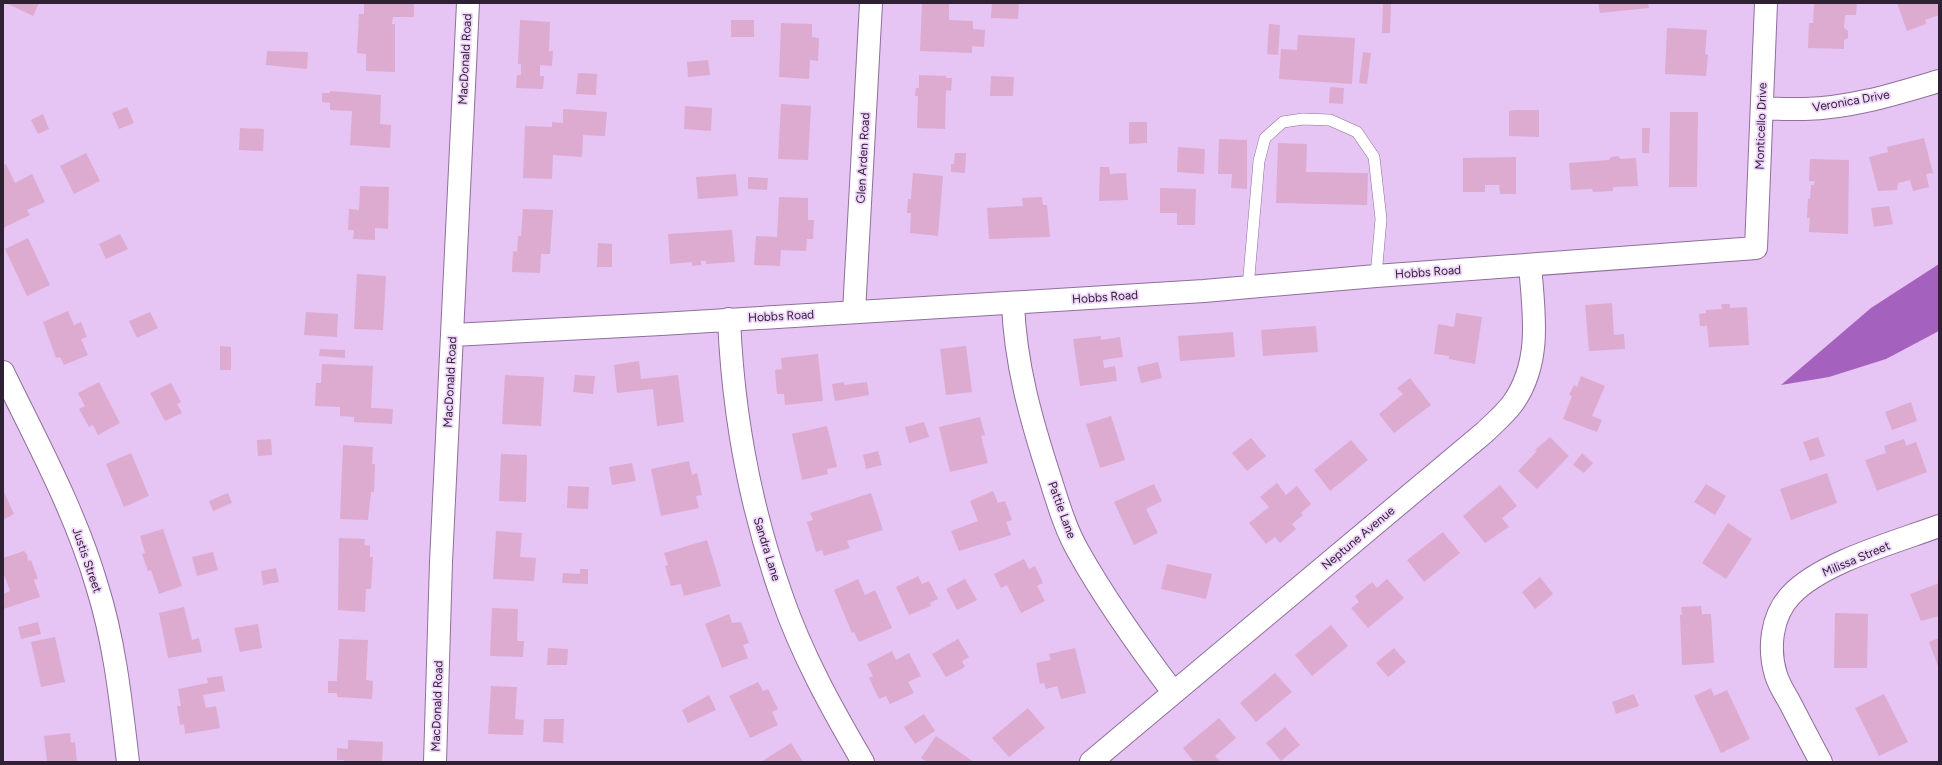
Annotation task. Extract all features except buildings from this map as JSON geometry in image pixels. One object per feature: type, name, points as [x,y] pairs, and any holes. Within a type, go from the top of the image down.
[{"type":"street","name":"MacDonald Road","points":[[435,762],[441,562],[460,200],[463,71],[468,3]]},
{"type":"street","name":"Glen Arden Road","points":[[854,312],[871,3]]},
{"type":"street","name":"Monticello Drive","points":[[1756,248],[1766,3]]},
{"type":"street","name":"Veronica Drive","points":[[1762,108],[1805,109],[1849,104],[1892,95],[1939,80]]},
{"type":"street","name":"Hobbs Road","points":[[453,335],[1013,303],[1248,287],[1756,248]]},
{"type":"street","name":"Neptune Avenue","points":[[1091,762],[1485,432],[1512,404],[1525,380],[1531,361],[1535,329],[1530,266]]},
{"type":"street","name":"Pattie Lane","points":[[1013,303],[1019,367],[1033,426],[1063,520],[1077,550],[1124,627],[1173,692]]},
{"type":"street","name":"Sandra Lane","points":[[729,319],[735,410],[746,474],[758,524],[782,598],[803,649],[835,714],[863,762]]},
{"type":"street","name":"Justis Street","points":[[3,372],[62,495],[84,545],[98,587],[111,640],[128,762]]},
{"type":"street","name":"Milissa Street","points":[[1821,762],[1777,677],[1772,658],[1772,638],[1775,622],[1784,604],[1791,595],[1817,575],[1841,563],[1939,526]]},
{"type":"lane","points":[[1248,287],[1258,161],[1265,138],[1283,122],[1303,119],[1330,120],[1357,132],[1374,158],[1381,219],[1376,276]]},
{"type":"shaded area","points":[[1939,264],[1939,330],[1937,332],[1886,359],[1829,377],[1781,385],[1871,308]]}]
